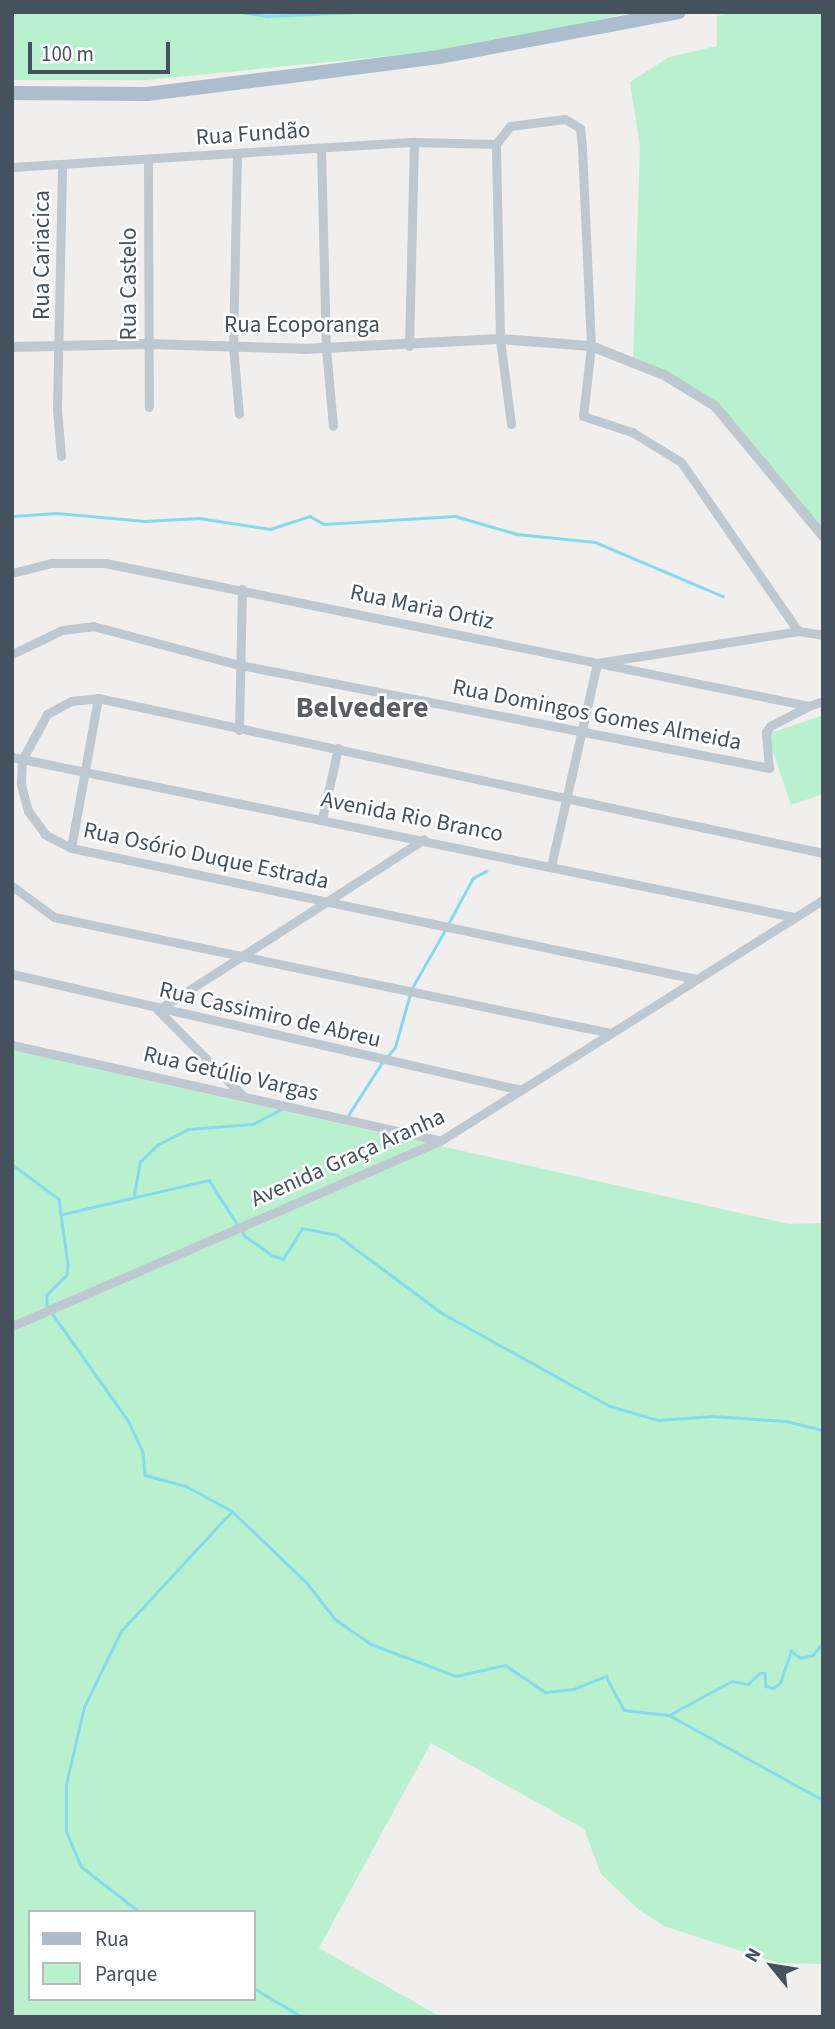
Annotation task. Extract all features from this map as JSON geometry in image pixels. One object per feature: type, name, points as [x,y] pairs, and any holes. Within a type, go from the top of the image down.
[{"type":"main road","points":[[12,93],[147,94],[239,83],[439,57],[679,12]]},
{"type":"street","points":[[511,424],[500,339],[497,141],[510,126],[565,119],[580,128],[582,148],[591,346],[583,416],[632,432],[681,462],[798,631]]},
{"type":"street","name":"Rua Fundão","points":[[12,167],[237,156],[414,142],[497,141]]},
{"type":"street","points":[[409,346],[414,142]]},
{"type":"street","points":[[321,148],[326,348],[333,426]]},
{"type":"street","points":[[237,156],[233,346],[239,415]]},
{"type":"street","name":"Rua Castelo","points":[[148,160],[149,407]]},
{"type":"street","name":"Rua Cariacica","points":[[61,456],[57,410],[61,345],[62,164]]},
{"type":"street","name":"Rua Ecoporanga","points":[[12,347],[149,344],[326,348],[409,346],[500,339],[591,346],[664,375],[715,406],[751,443],[823,536]]},
{"type":"street","name":"Rua Maria Ortiz","points":[[12,573],[51,563],[106,563],[808,706],[823,701]]},
{"type":"street","points":[[239,730],[242,589]]},
{"type":"street","name":"Rua Domingos Gomes Almeida","points":[[12,654],[62,630],[93,626],[240,665],[769,768],[766,732],[770,726],[808,706]]},
{"type":"street","points":[[551,866],[597,663],[798,631],[823,635]]},
{"type":"street","points":[[71,848],[98,698]]},
{"type":"street","points":[[17,759],[47,714],[71,701],[98,698],[823,853]]},
{"type":"street","points":[[322,819],[338,748]]},
{"type":"street","name":"Avenida Rio Branco","points":[[17,759],[424,839],[794,917]]},
{"type":"street","name":"Rua Osório Duque Estrada","points":[[17,759],[28,811],[45,834],[71,848],[696,979]]},
{"type":"street","points":[[243,1097],[158,1010],[424,839]]},
{"type":"street","points":[[12,886],[54,917],[238,959],[610,1033]]},
{"type":"street","name":"Avenida Graça Aranha","points":[[12,1326],[440,1141],[823,900]]},
{"type":"street","name":"Rua Cassimiro de Abreu","points":[[12,974],[158,1010],[521,1090]]},
{"type":"street","name":"Rua Getúlio Vargas","points":[[12,1045],[440,1141]]},
{"type":"green space","points":[[12,12],[634,12],[471,48],[146,80],[12,80]]},
{"type":"green space","points":[[735,12],[823,12],[823,536],[729,418],[633,361],[640,147],[630,82],[669,57],[717,46],[717,16]]},
{"type":"green space","points":[[823,715],[823,794],[791,805],[767,734]]},
{"type":"green space","points":[[12,1050],[789,1224],[823,1223],[823,1964],[778,1963],[664,1926],[639,1910],[601,1874],[584,1829],[431,1743],[319,1948],[441,2017],[12,2017]]},
{"type":"waterway","points":[[241,12],[267,16],[356,12]]},
{"type":"waterway","points":[[12,516],[57,513],[145,521],[199,518],[270,529],[310,516],[324,524],[455,516],[517,534],[595,542],[723,596]]},
{"type":"waterway","points":[[448,924],[473,878],[486,871]]},
{"type":"waterway","points":[[412,988],[445,930]]},
{"type":"waterway","points":[[388,1056],[395,1047],[410,994]]},
{"type":"waterway","points":[[347,1117],[383,1061]]},
{"type":"waterway","points":[[134,1195],[140,1162],[157,1145],[188,1129],[253,1124],[283,1108]]},
{"type":"waterway","points":[[12,1164],[59,1199],[67,1275],[47,1295],[47,1306],[129,1422],[143,1452],[145,1475],[186,1486],[232,1511],[308,1584],[335,1619],[371,1644],[456,1676],[505,1665],[545,1692],[574,1689],[606,1676],[624,1710],[669,1715],[823,1800]]},
{"type":"waterway","points":[[63,1214],[209,1180],[245,1236],[272,1255],[283,1259],[302,1228],[337,1235],[442,1313],[610,1406],[658,1420],[712,1416],[786,1421],[823,1430]]},
{"type":"waterway","points":[[136,1910],[81,1867],[66,1832],[66,1784],[84,1707],[121,1631],[232,1511]]},
{"type":"waterway","points":[[669,1715],[732,1681],[748,1684],[760,1673],[765,1673],[766,1686],[773,1688],[780,1683],[791,1651],[801,1658],[813,1655],[823,1642]]},
{"type":"waterway","points":[[256,1989],[302,2017]]},
{"type":"district","name":"Belvedere","points":[[362,708]]}]
